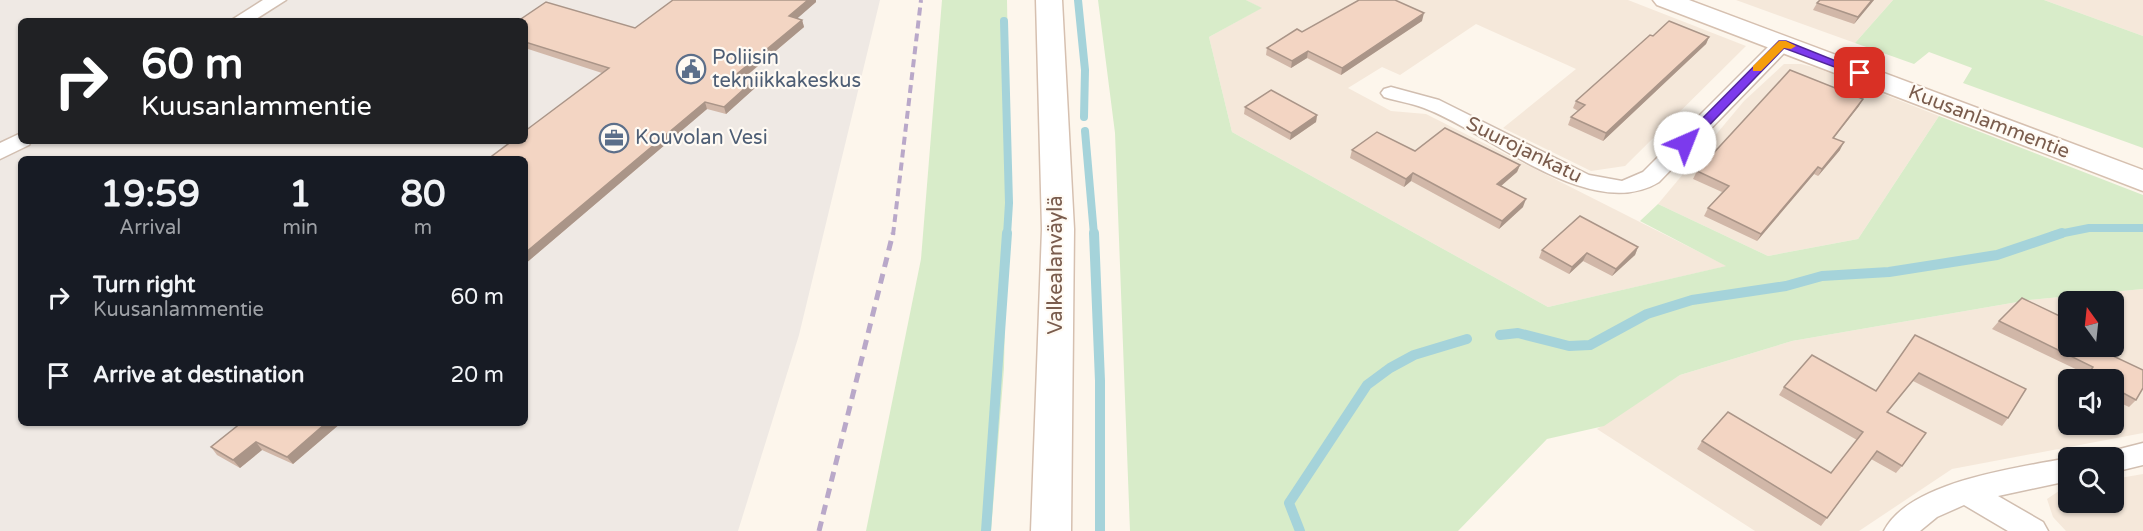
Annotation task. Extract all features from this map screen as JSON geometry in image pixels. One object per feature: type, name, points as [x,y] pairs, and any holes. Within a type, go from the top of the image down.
[{"type":"main road","name":"Valkealanväylä","points":[[1049,0],[1058,230],[1051,531]]},
{"type":"main road","name":"Kuusanlammentie","points":[[1674,1],[2143,181]]},
{"type":"street","points":[[244,18],[277,0]]},
{"type":"street","name":"Suurojankatu","points":[[1391,93],[1432,104],[1583,181],[1622,188],[1638,184],[1651,177],[1783,43]]},
{"type":"street","points":[[0,152],[18,142]]},
{"type":"street","points":[[2124,459],[2143,454]]},
{"type":"street","points":[[1899,531],[1926,508],[1965,491],[2058,472]]},
{"type":"street","points":[[1965,491],[2033,531]]},
{"type":"shaded area","points":[[0,0],[880,0],[799,335],[738,531],[0,531]]},
{"type":"shaded area","points":[[1246,0],[1628,0],[1746,46],[1625,166],[1591,171],[1503,128],[1576,69],[1476,24],[1400,75],[1382,67],[1348,88],[1391,111],[1426,114],[1727,266],[1548,307],[1232,132],[1209,37],[1261,8]]},
{"type":"shaded area","points":[[1736,0],[1893,0],[1855,43]]},
{"type":"shaded area","points":[[2044,0],[2143,0],[2143,36]]},
{"type":"shaded area","points":[[1784,64],[1801,64],[1817,68],[1939,116],[1858,239],[1768,256],[1658,204],[1744,101]]},
{"type":"shaded area","points":[[2143,289],[2143,433],[2058,447],[2058,449],[1952,469],[1859,531],[1755,531],[1597,429],[1680,375],[1792,341],[2029,300],[2058,297],[2058,357],[2124,357],[2122,291]]},
{"type":"shaded area","points":[[2143,474],[2143,531],[2066,531],[2053,517],[2047,499],[2058,492],[2058,513],[2124,513],[2124,477]]},
{"type":"green space","points":[[942,0],[1007,0],[1009,117],[1004,368],[991,531],[866,531],[921,259]]},
{"type":"green space","points":[[1098,0],[1246,0],[1262,8],[1209,37],[1232,132],[1548,307],[1726,266],[1640,221],[1658,204],[1768,256],[1858,239],[1939,116],[2143,195],[2143,289],[2058,291],[2058,297],[2029,300],[1792,341],[1680,375],[1604,426],[1547,439],[1458,531],[1130,531],[1115,133]]},
{"type":"green space","points":[[1893,0],[2044,0],[2143,36],[2143,148],[1963,83],[1972,68],[1929,52],[1914,64],[1855,43]]},
{"type":"building","points":[[673,0],[808,0],[789,16],[802,20],[737,74],[755,79],[724,107],[705,102],[528,250],[528,156],[492,156],[508,144],[528,144],[528,129],[609,68],[528,43],[528,18],[522,18],[546,2],[635,28]]},
{"type":"building","points":[[1359,0],[1395,0],[1424,13],[1342,68],[1308,51],[1292,61],[1267,48],[1297,29],[1302,32]]},
{"type":"building","points":[[1820,0],[1872,0],[1858,17],[1817,3]]},
{"type":"building","points":[[1669,21],[1709,37],[1606,133],[1571,117],[1585,105],[1576,101]]},
{"type":"building","points":[[1790,70],[1863,99],[1833,138],[1844,142],[1822,169],[1818,167],[1761,234],[1708,208],[1729,186],[1697,171]]},
{"type":"building","points":[[1271,90],[1317,115],[1291,133],[1245,107]]},
{"type":"building","points":[[1445,128],[1520,165],[1497,184],[1526,199],[1502,221],[1413,173],[1406,179],[1352,150],[1377,132],[1415,151]]},
{"type":"building","points":[[1580,216],[1638,247],[1616,269],[1587,253],[1572,267],[1542,250]]},
{"type":"building","points":[[2022,298],[2058,315],[2058,350],[1999,321]]},
{"type":"building","points":[[1915,335],[2026,389],[2008,418],[1919,373],[1887,412],[1926,433],[1902,466],[1877,451],[1827,518],[1702,441],[1728,412],[1831,473],[1863,432],[1784,387],[1812,355],[1876,391]]},
{"type":"building","points":[[2073,357],[2115,357],[2143,370],[2143,388],[2136,400],[2124,393],[2124,369],[2092,369],[2093,367]]},
{"type":"building","points":[[237,426],[323,426],[287,457],[256,442],[233,460],[211,447]]},
{"type":"waterway","points":[[1078,0],[1085,70],[1084,117]]},
{"type":"waterway","points":[[1004,21],[1009,203],[1007,235]]},
{"type":"waterway","points":[[1085,131],[1094,235]]},
{"type":"waterway","points":[[2059,234],[2089,228],[2143,228]]},
{"type":"waterway","points":[[986,531],[1007,233]]},
{"type":"waterway","points":[[1094,233],[1100,381],[1100,531]]},
{"type":"waterway","points":[[1500,335],[1518,333],[1569,346],[1590,345],[1647,314],[1692,300],[1786,286],[1822,276],[1889,272],[1997,255],[2059,234]]},
{"type":"waterway","points":[[2054,235],[2059,234]]},
{"type":"waterway","points":[[1300,531],[1289,503],[1367,385],[1390,368],[1414,355],[1467,339]]},
{"type":"railway","points":[[893,235],[921,0]]},
{"type":"railway","points":[[819,531],[893,233]]},
{"type":"slow traffic","points":[[1757,69],[1783,43],[1791,46]]},
{"type":"place","name":"Poliisin tekniikkakeskus","points":[[691,69]]},
{"type":"place","name":"Kouvolan Vesi","points":[[614,138]]},
{"type":"route","points":[[1685,143],[1783,43],[1860,73]]}]
